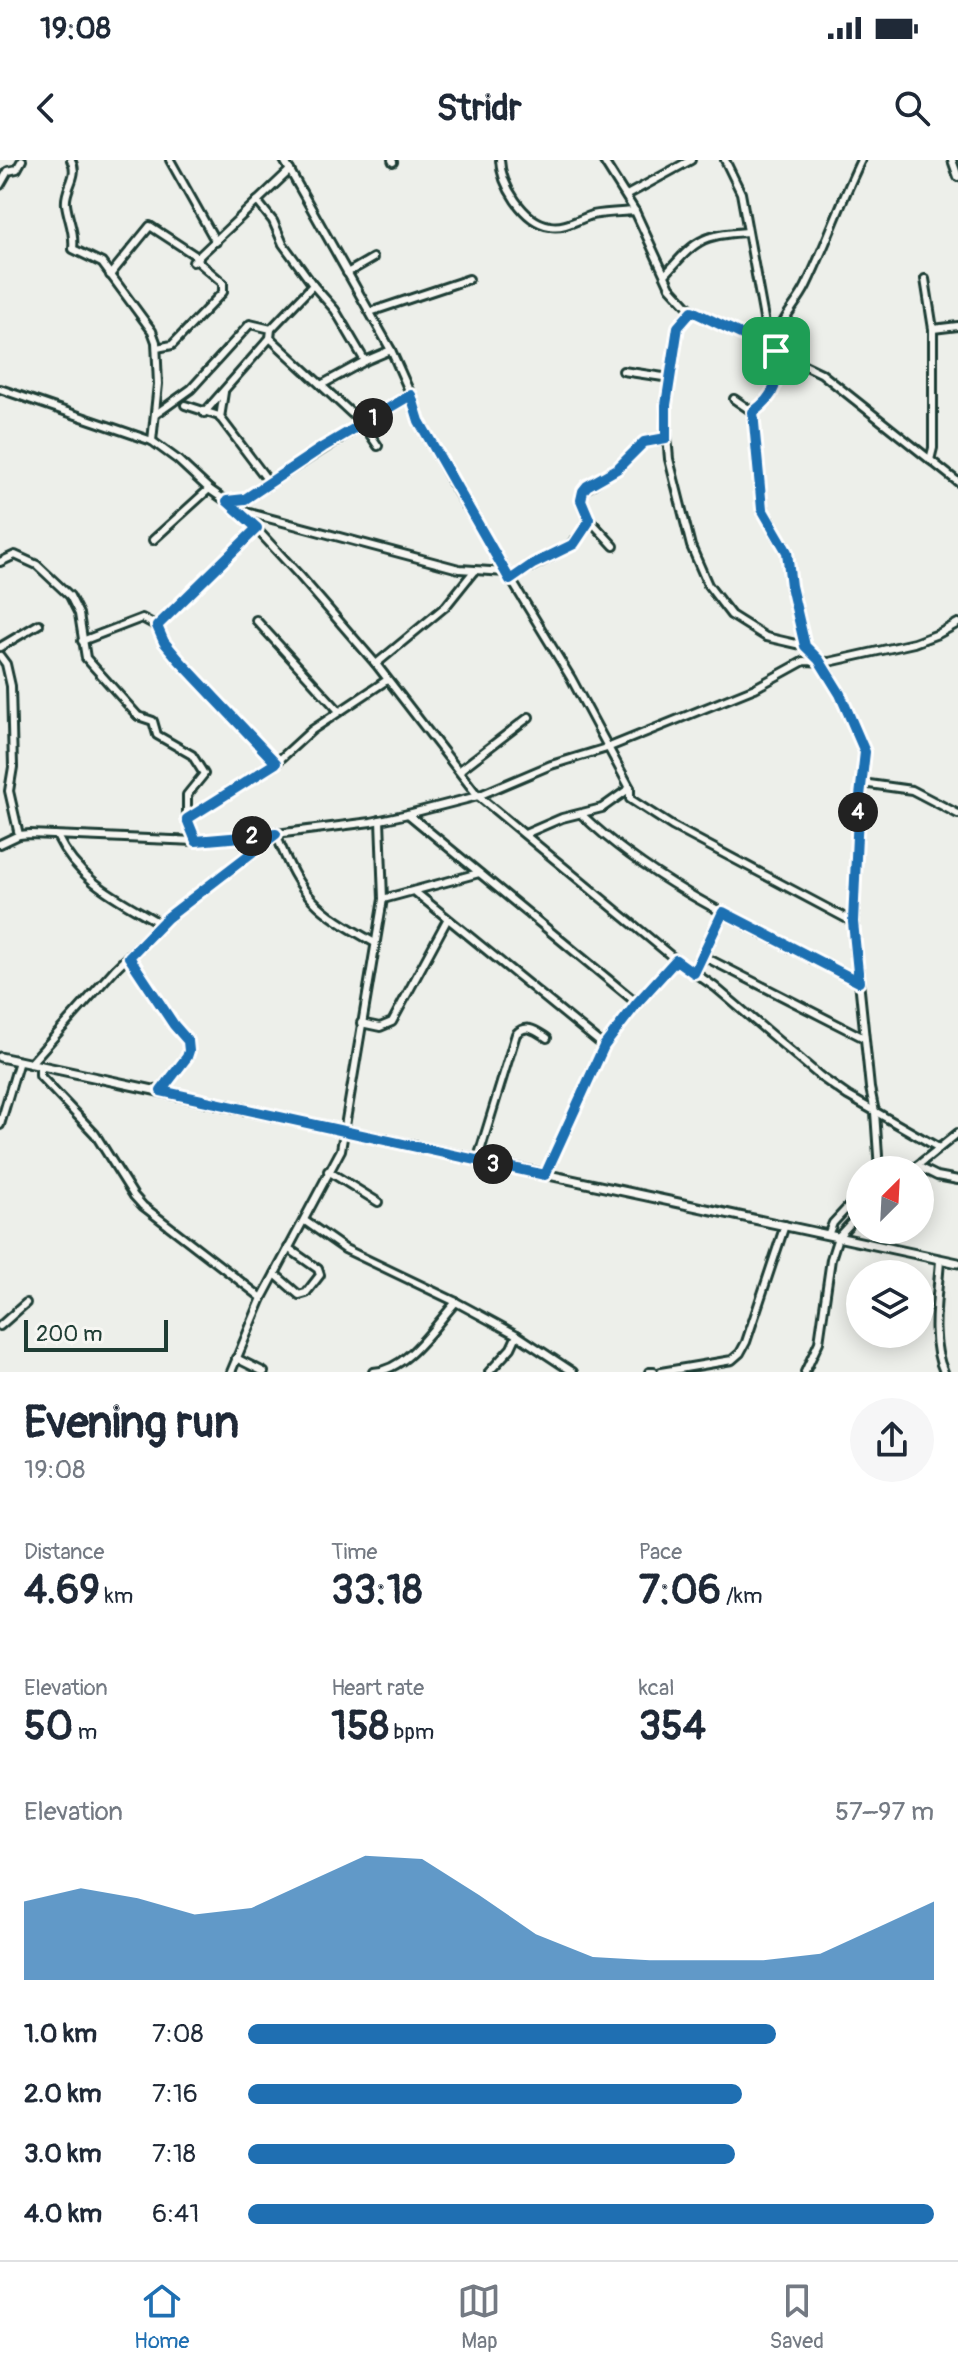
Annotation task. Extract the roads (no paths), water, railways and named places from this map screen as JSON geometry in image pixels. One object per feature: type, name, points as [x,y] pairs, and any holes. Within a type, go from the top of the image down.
[{"type":"main road","points":[[0,1057],[958,1263]]},
{"type":"street","points":[[0,185],[8,171],[17,169],[22,160]]},
{"type":"street","points":[[71,160],[74,165],[73,183],[65,202],[75,234],[73,249],[102,263],[142,315],[152,331],[157,348],[156,414],[152,441]]},
{"type":"street","points":[[170,160],[216,242]]},
{"type":"street","points":[[284,160],[391,350],[419,421],[510,580],[571,678],[630,788],[630,799],[646,811],[853,922]]},
{"type":"street","points":[[500,160],[510,194],[522,209],[549,227],[594,215],[635,211]]},
{"type":"street","points":[[603,160],[627,195],[670,287],[692,311],[821,373],[958,482]]},
{"type":"street","points":[[627,195],[691,160]]},
{"type":"street","points":[[725,160],[741,193],[765,324],[765,346]]},
{"type":"street","points":[[753,412],[767,402],[775,390],[779,333],[807,285],[861,160]]},
{"type":"street","points":[[952,160],[958,177]]},
{"type":"street","points":[[196,260],[296,161]]},
{"type":"street","points":[[257,201],[273,221],[283,244],[335,310],[365,361]]},
{"type":"street","points":[[110,275],[150,226],[223,283],[223,292],[172,345],[157,348]]},
{"type":"street","points":[[665,275],[699,240],[717,234],[747,232]]},
{"type":"street","points":[[347,273],[373,258]]},
{"type":"street","points":[[370,312],[469,279]]},
{"type":"street","points":[[925,279],[933,329],[933,448],[930,460]]},
{"type":"street","points":[[204,413],[270,338],[271,329],[313,285]]},
{"type":"street","points":[[692,311],[678,327],[665,413],[669,459],[686,529],[703,576],[724,608],[746,626],[772,639],[805,646]]},
{"type":"street","points":[[156,414],[191,389],[250,324],[271,329]]},
{"type":"street","points":[[933,329],[958,326]]},
{"type":"street","points":[[270,338],[363,424],[378,446]]},
{"type":"street","points":[[321,385],[391,350]]},
{"type":"street","points":[[623,371],[670,378]]},
{"type":"street","points":[[220,418],[225,388]]},
{"type":"street","points":[[0,389],[152,441],[178,460],[257,528],[376,664],[478,796],[676,960],[715,987],[821,1077],[939,1148]]},
{"type":"street","points":[[227,501],[245,499],[411,395]]},
{"type":"street","points":[[734,399],[753,412]]},
{"type":"street","points":[[185,405],[220,418],[269,482]]},
{"type":"street","points":[[753,412],[762,509],[787,552],[791,586],[805,646],[819,660],[840,694],[865,752],[858,814],[853,922],[878,1156]]},
{"type":"street","points":[[614,546],[589,519],[581,500],[583,491],[623,464],[644,442],[666,438]]},
{"type":"street","points":[[153,540],[209,489]]},
{"type":"street","points":[[239,510],[474,571],[506,572]]},
{"type":"street","points":[[510,580],[533,564],[574,544],[589,519]]},
{"type":"street","points":[[157,626],[257,528]]},
{"type":"street","points":[[0,562],[15,555],[37,565],[63,587],[79,614],[86,658],[138,716],[153,721],[157,735],[192,755],[202,769],[204,774],[187,795],[187,819],[196,841]]},
{"type":"street","points":[[376,664],[446,606],[474,571]]},
{"type":"street","points":[[82,641],[142,618],[157,626],[164,642],[179,660],[276,763]]},
{"type":"street","points":[[256,620],[339,711]]},
{"type":"street","points":[[0,844],[19,835],[196,841],[276,834],[408,814],[478,796],[551,765],[607,748],[755,688],[804,661],[829,662],[914,643],[958,623]]},
{"type":"street","points":[[0,647],[39,624]]},
{"type":"street","points":[[0,656],[9,674],[14,734],[9,791],[19,835]]},
{"type":"street","points":[[0,681],[9,674]]},
{"type":"street","points":[[187,819],[276,763],[312,730],[387,680]]},
{"type":"street","points":[[460,770],[529,717]]},
{"type":"street","points":[[862,783],[912,790],[958,814]]},
{"type":"street","points":[[525,834],[562,818],[602,808],[630,788]]},
{"type":"street","points":[[408,814],[637,1003]]},
{"type":"street","points":[[581,814],[610,842],[635,860],[723,912],[859,982]]},
{"type":"street","points":[[231,1372],[262,1298],[341,1150],[383,899],[380,820]]},
{"type":"street","points":[[30,1064],[44,1045],[161,924],[276,834]]},
{"type":"street","points":[[276,834],[291,872],[313,901],[332,919],[375,943]]},
{"type":"street","points":[[57,836],[69,860],[81,872],[161,924]]},
{"type":"street","points":[[383,899],[479,873]]},
{"type":"street","points":[[414,891],[604,1046]]},
{"type":"street","points":[[694,973],[723,912]]},
{"type":"street","points":[[361,1023],[380,1027],[392,1022],[447,920]]},
{"type":"street","points":[[703,956],[865,1038]]},
{"type":"street","points":[[129,957],[188,1041],[187,1057],[161,1091]]},
{"type":"street","points":[[545,1175],[604,1046],[676,960]]},
{"type":"street","points":[[477,1161],[516,1034],[521,1028],[530,1027],[547,1038]]},
{"type":"street","points":[[0,1125],[19,1061]]},
{"type":"street","points":[[40,1066],[40,1076],[95,1134],[143,1206],[262,1298]]},
{"type":"street","points":[[929,1156],[958,1133]]},
{"type":"street","points":[[328,1171],[378,1202]]},
{"type":"street","points":[[934,1175],[958,1180]]},
{"type":"street","points":[[828,1235],[833,1223],[846,1209]]},
{"type":"street","points":[[305,1221],[345,1249],[456,1302],[517,1335],[573,1372]]},
{"type":"street","points":[[661,1372],[732,1360],[740,1353],[785,1225]]},
{"type":"street","points":[[805,1372],[819,1342],[831,1259],[838,1237],[846,1228]]},
{"type":"street","points":[[275,1274],[299,1295],[306,1293],[320,1275],[318,1269],[288,1248]]},
{"type":"street","points":[[940,1260],[937,1340],[938,1357],[944,1372]]},
{"type":"street","points":[[373,1372],[385,1371],[404,1360],[456,1302]]},
{"type":"street","points":[[0,1326],[26,1303]]},
{"type":"street","points":[[489,1372],[511,1348],[517,1335]]},
{"type":"street","points":[[236,1358],[264,1372]]}]
